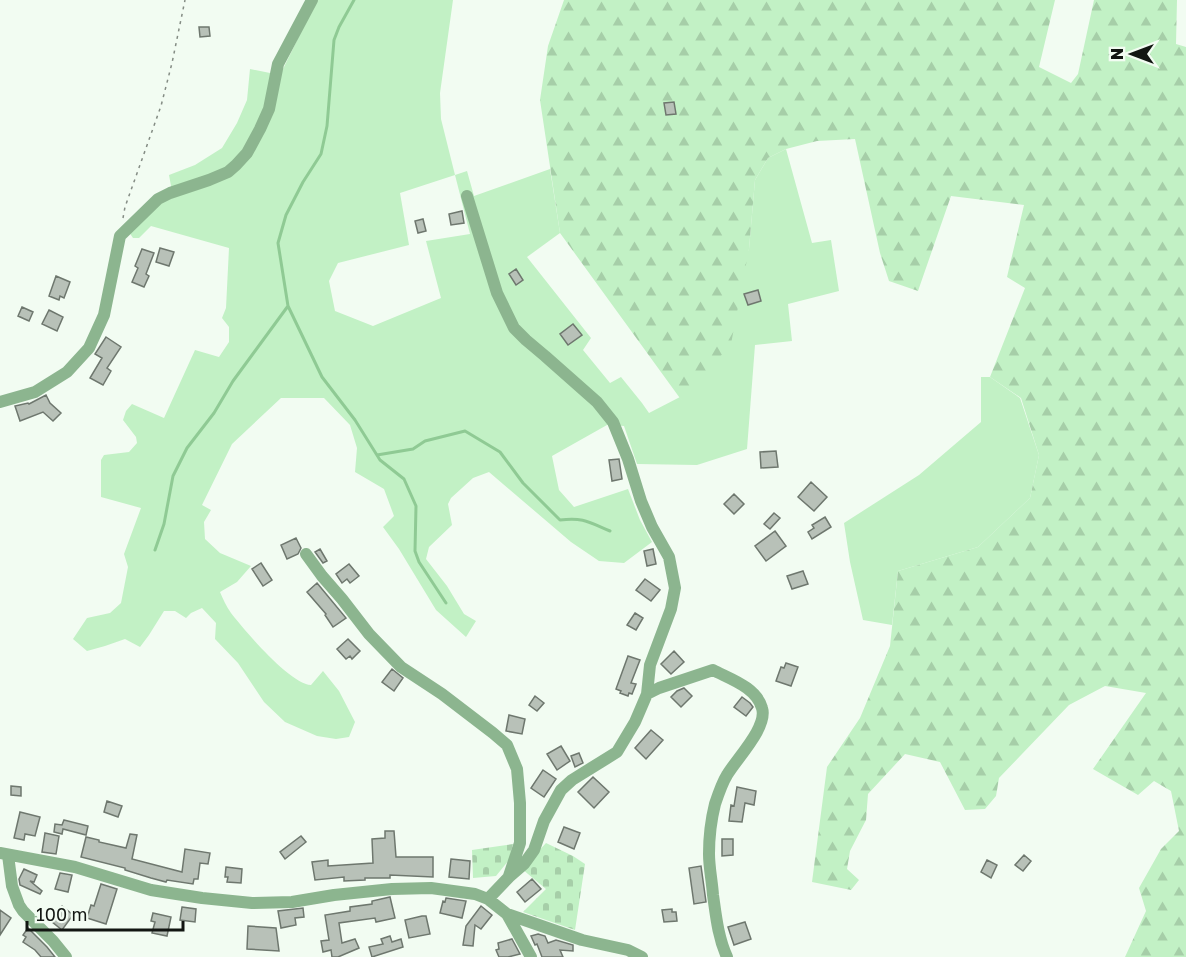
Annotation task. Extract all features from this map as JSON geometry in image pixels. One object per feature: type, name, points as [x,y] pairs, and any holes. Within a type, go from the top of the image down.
[{"type":"street","points":[[0,402],[35,392],[67,372],[89,348],[104,315],[120,236],[158,199],[228,172],[247,153],[269,110],[278,64],[312,0]]},
{"type":"street","points":[[467,196],[497,293],[514,328],[597,402],[613,422],[641,501],[669,557],[675,588],[670,609],[650,664],[647,694],[635,722],[617,752],[572,780],[561,790],[544,821],[534,850],[524,864],[488,899]]},
{"type":"street","points":[[306,554],[369,634],[401,667],[442,694],[507,745],[517,768],[520,804],[520,843],[509,877]]},
{"type":"street","points":[[647,694],[712,670],[742,684],[755,696],[762,707],[763,718],[726,777],[715,804],[711,830],[709,854],[716,922],[727,957]]},
{"type":"street","points":[[66,957],[19,905],[4,854],[75,867],[151,890],[252,903],[292,902],[392,889],[431,888],[460,891],[488,899],[507,914],[582,940],[628,950],[642,957]]},
{"type":"street","points":[[507,914],[531,957]]},
{"type":"path","points":[[123,217],[161,106],[185,0]]},
{"type":"green space","points":[[317,0],[453,0],[440,93],[441,119],[455,175],[467,171],[474,196],[550,169],[560,233],[527,257],[591,338],[583,350],[610,383],[621,377],[649,413],[680,397],[682,400],[749,249],[755,180],[768,158],[786,149],[812,243],[831,240],[839,291],[788,304],[792,341],[755,345],[747,449],[697,465],[637,464],[624,426],[607,425],[552,456],[559,490],[574,507],[628,489],[640,520],[652,542],[624,563],[599,561],[571,542],[489,472],[473,478],[451,498],[448,504],[452,525],[429,547],[426,559],[447,586],[464,614],[476,621],[466,637],[436,610],[383,527],[394,516],[384,489],[355,472],[357,448],[350,425],[324,398],[281,398],[232,444],[202,505],[211,510],[204,522],[205,539],[220,553],[251,566],[237,582],[220,592],[229,610],[246,632],[292,676],[311,685],[323,671],[339,691],[355,722],[349,737],[336,739],[317,736],[285,722],[264,702],[238,663],[215,639],[216,623],[202,608],[186,618],[175,611],[164,611],[140,647],[125,639],[87,651],[73,639],[87,618],[110,613],[121,603],[128,567],[124,554],[141,508],[101,497],[101,460],[104,455],[129,452],[137,443],[136,437],[123,420],[126,411],[132,404],[164,418],[195,350],[219,357],[229,342],[229,327],[222,318],[226,308],[229,248],[151,226],[139,238],[133,238],[129,232],[150,209],[173,197],[169,175],[195,165],[222,148],[247,100],[250,69],[280,75]],"holes":[[[455,175],[470,234],[426,241],[441,298],[373,326],[335,311],[329,281],[338,263],[409,245],[400,193]]]},
{"type":"green space","points":[[564,0],[1055,0],[1039,67],[1071,83],[1078,74],[1094,0],[1177,0],[1176,44],[1186,47],[1186,957],[1125,957],[1146,911],[1139,888],[1161,849],[1179,831],[1171,791],[1154,781],[1138,795],[1093,769],[1146,693],[1105,686],[1069,705],[999,778],[996,796],[985,809],[965,810],[940,762],[905,754],[868,794],[866,820],[850,851],[847,869],[859,880],[851,890],[812,882],[827,767],[860,718],[890,646],[898,571],[978,547],[1030,498],[1039,455],[1021,398],[990,377],[1025,288],[1007,277],[1024,205],[951,196],[918,291],[889,281],[880,253],[855,139],[817,141],[786,149],[768,158],[755,180],[749,249],[731,344],[682,401],[560,233],[540,100],[548,46]]},
{"type":"green space","points":[[981,377],[990,377],[1020,398],[1039,455],[1030,498],[978,547],[898,571],[892,625],[863,620],[844,523],[919,475],[981,422]]},
{"type":"green space","points":[[546,843],[585,864],[575,930],[523,912],[546,889],[522,869]]},
{"type":"green space","points":[[513,844],[509,860],[496,876],[473,878],[472,850]]},
{"type":"building","points":[[199,27],[209,27],[210,36],[200,37]]},
{"type":"building","points":[[674,102],[676,114],[666,115],[664,103]]},
{"type":"building","points":[[462,211],[464,223],[451,225],[449,214]]},
{"type":"building","points":[[423,219],[426,231],[418,233],[415,221]]},
{"type":"building","points":[[160,248],[174,252],[169,266],[156,262]]},
{"type":"building","points":[[142,249],[154,253],[144,287],[132,282]]},
{"type":"building","points":[[516,269],[523,280],[516,285],[509,274]]},
{"type":"building","points":[[56,276],[70,282],[64,298],[60,296],[59,300],[49,296]]},
{"type":"building","points":[[758,290],[761,301],[748,305],[744,294]]},
{"type":"building","points":[[22,307],[33,312],[29,321],[18,316]]},
{"type":"building","points":[[49,310],[63,317],[57,331],[42,324]]},
{"type":"building","points":[[573,324],[582,335],[568,345],[560,334]]},
{"type":"building","points":[[106,337],[121,347],[107,368],[111,371],[103,385],[90,378],[102,358],[95,354]]},
{"type":"building","points":[[46,395],[50,403],[61,413],[53,421],[43,412],[20,421],[15,406],[29,404]]},
{"type":"building","points":[[776,451],[778,467],[761,468],[760,452]]},
{"type":"building","points":[[619,459],[622,479],[612,481],[609,460]]},
{"type":"building","points":[[811,482],[827,497],[814,511],[798,497]]},
{"type":"building","points":[[734,494],[744,504],[734,514],[724,504]]},
{"type":"building","points":[[774,513],[780,518],[770,529],[764,524]]},
{"type":"building","points":[[825,517],[831,527],[812,539],[808,532],[814,528],[812,525]]},
{"type":"building","points":[[775,531],[786,546],[766,561],[755,546]]},
{"type":"building","points":[[296,538],[301,548],[298,554],[287,559],[281,545]]},
{"type":"building","points":[[320,549],[327,561],[323,563],[315,552]]},
{"type":"building","points":[[653,549],[656,564],[647,566],[644,551]]},
{"type":"building","points":[[261,563],[272,580],[263,586],[252,569]]},
{"type":"building","points":[[349,564],[359,576],[350,583],[347,579],[342,583],[336,574]]},
{"type":"building","points":[[803,571],[808,584],[792,589],[787,576]]},
{"type":"building","points":[[645,579],[660,590],[651,601],[636,590]]},
{"type":"building","points":[[317,583],[346,618],[333,627],[326,614],[307,592]]},
{"type":"building","points":[[635,613],[643,618],[636,630],[627,625]]},
{"type":"building","points":[[348,639],[360,651],[352,659],[350,656],[346,659],[337,649]]},
{"type":"building","points":[[674,651],[684,662],[671,674],[661,664]]},
{"type":"building","points":[[628,656],[640,660],[631,683],[636,684],[632,694],[629,693],[628,696],[616,689]]},
{"type":"building","points":[[786,663],[798,667],[791,686],[776,681],[781,667],[784,668]]},
{"type":"building","points":[[392,669],[403,678],[394,691],[382,682]]},
{"type":"building","points":[[684,688],[692,696],[681,707],[671,697]]},
{"type":"building","points":[[535,696],[544,703],[537,711],[529,705]]},
{"type":"building","points":[[742,697],[753,707],[746,716],[734,707]]},
{"type":"building","points":[[509,715],[525,719],[522,734],[506,731]]},
{"type":"building","points":[[651,730],[663,740],[646,759],[635,748]]},
{"type":"building","points":[[561,746],[570,761],[557,770],[547,754]]},
{"type":"building","points":[[579,753],[583,763],[575,767],[571,756]]},
{"type":"building","points":[[543,770],[556,779],[544,797],[531,788]]},
{"type":"building","points":[[593,777],[609,792],[594,808],[578,792]]},
{"type":"building","points":[[11,786],[21,787],[21,796],[11,795]]},
{"type":"building","points":[[737,787],[756,791],[754,805],[745,803],[742,822],[729,821]]},
{"type":"building","points":[[107,801],[122,806],[118,817],[104,812]]},
{"type":"building","points":[[20,812],[40,817],[35,836],[25,834],[24,840],[14,838]]},
{"type":"building","points":[[64,820],[88,826],[86,835],[63,829],[62,834],[54,832],[55,824],[62,825]]},
{"type":"building","points":[[564,827],[580,833],[574,849],[558,842]]},
{"type":"building","points":[[385,831],[394,831],[396,857],[433,857],[433,877],[390,875],[390,878],[365,878],[365,880],[344,881],[344,877],[315,880],[312,862],[328,860],[328,866],[373,863],[372,839],[385,838]]},
{"type":"building","points":[[45,833],[59,836],[56,854],[42,852]]},
{"type":"building","points":[[130,834],[137,835],[132,859],[182,872],[185,849],[210,853],[208,864],[200,863],[198,879],[194,879],[193,884],[167,880],[166,882],[125,870],[125,868],[81,857],[86,837],[126,848]]},
{"type":"building","points":[[301,836],[306,842],[285,859],[280,852]]},
{"type":"building","points":[[722,839],[733,839],[733,855],[722,856]]},
{"type":"building","points":[[1024,855],[1031,861],[1023,871],[1015,865]]},
{"type":"building","points":[[451,859],[470,861],[469,879],[449,877]]},
{"type":"building","points":[[987,860],[997,865],[991,878],[981,872]]},
{"type":"building","points":[[701,866],[706,902],[694,904],[689,868]]},
{"type":"building","points":[[226,867],[242,869],[241,883],[227,882]]},
{"type":"building","points":[[24,869],[37,875],[34,882],[30,881],[42,891],[40,894],[20,885],[19,879]]},
{"type":"building","points":[[60,873],[72,875],[68,892],[55,889]]},
{"type":"building","points":[[532,879],[541,889],[525,902],[517,892]]},
{"type":"building","points":[[101,884],[117,889],[106,924],[87,918],[91,905],[94,906]]},
{"type":"building","points":[[390,897],[395,918],[376,922],[375,918],[339,923],[342,943],[355,939],[359,948],[338,957],[332,957],[331,950],[323,952],[321,941],[329,940],[325,915],[350,911],[350,907],[372,904],[372,901]]},
{"type":"building","points":[[446,898],[466,901],[462,918],[440,913]]},
{"type":"building","points":[[62,906],[73,915],[62,930],[51,921]]},
{"type":"building","points":[[481,906],[492,915],[481,929],[475,925],[473,946],[463,945],[466,926]]},
{"type":"building","points":[[182,907],[196,909],[195,922],[180,920]]},
{"type":"building","points":[[303,908],[304,917],[295,918],[296,925],[281,928],[278,911]]},
{"type":"building","points":[[672,909],[672,912],[676,912],[677,921],[664,922],[662,910]]},
{"type":"building","points":[[0,910],[11,918],[0,935]]},
{"type":"building","points":[[153,913],[171,917],[167,936],[152,933],[155,922],[151,921]]},
{"type":"building","points":[[426,916],[430,934],[409,938],[405,920]]},
{"type":"building","points":[[745,922],[751,939],[734,945],[728,927]]},
{"type":"building","points":[[248,926],[276,928],[279,951],[247,949]]},
{"type":"building","points":[[28,928],[55,957],[41,957],[23,942],[26,937],[23,935]]},
{"type":"building","points":[[538,934],[545,936],[548,943],[556,940],[573,945],[573,951],[560,950],[563,957],[542,957],[531,936]]},
{"type":"building","points":[[390,936],[392,942],[401,939],[403,947],[372,957],[369,947],[383,944],[381,939]]},
{"type":"building","points":[[512,939],[520,954],[499,957],[496,950],[499,949],[498,943]]},
{"type":"waterway","points":[[354,0],[334,40],[327,126],[321,154],[286,215],[278,243],[288,306],[322,377],[355,420],[380,460],[404,479],[416,506],[415,551],[419,562],[446,603]]},
{"type":"waterway","points":[[155,550],[164,524],[173,476],[187,448],[288,306]]},
{"type":"waterway","points":[[377,455],[413,449],[425,441],[465,431],[500,452],[523,483],[560,520],[580,520],[610,531]]}]
